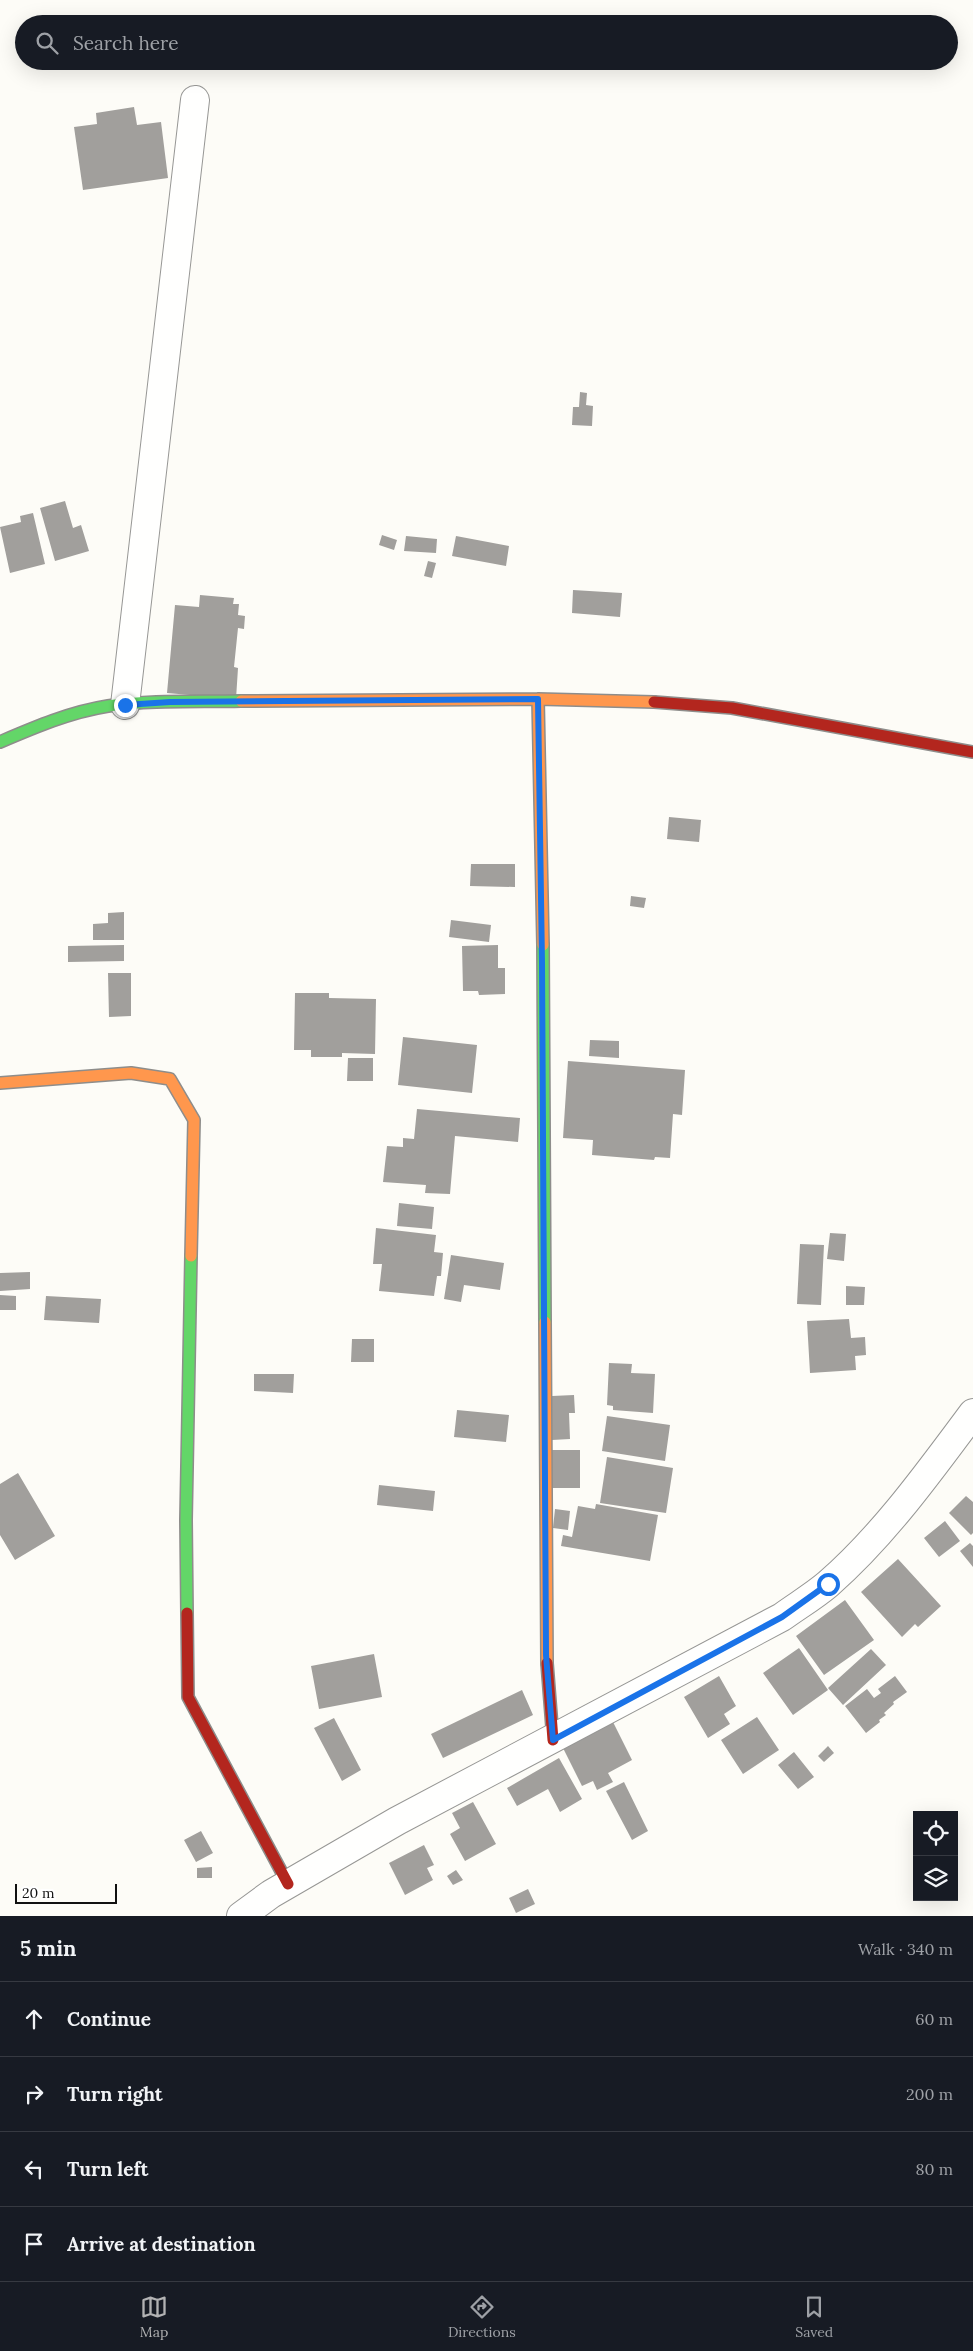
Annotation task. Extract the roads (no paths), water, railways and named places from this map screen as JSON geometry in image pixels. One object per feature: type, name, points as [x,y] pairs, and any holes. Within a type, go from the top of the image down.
[{"type":"street","points":[[125,705],[195,100]]},
{"type":"street","points":[[538,699],[543,973],[546,1655],[553,1740]]},
{"type":"street","points":[[0,742],[57,718],[108,706],[170,702],[538,699],[674,703],[732,708],[973,752]]},
{"type":"street","points":[[0,1083],[131,1073],[170,1079],[194,1120],[186,1520],[188,1697],[288,1884]]},
{"type":"street","points":[[241,1916],[288,1884],[397,1821],[782,1617],[828,1584],[872,1540],[973,1413]]}]
